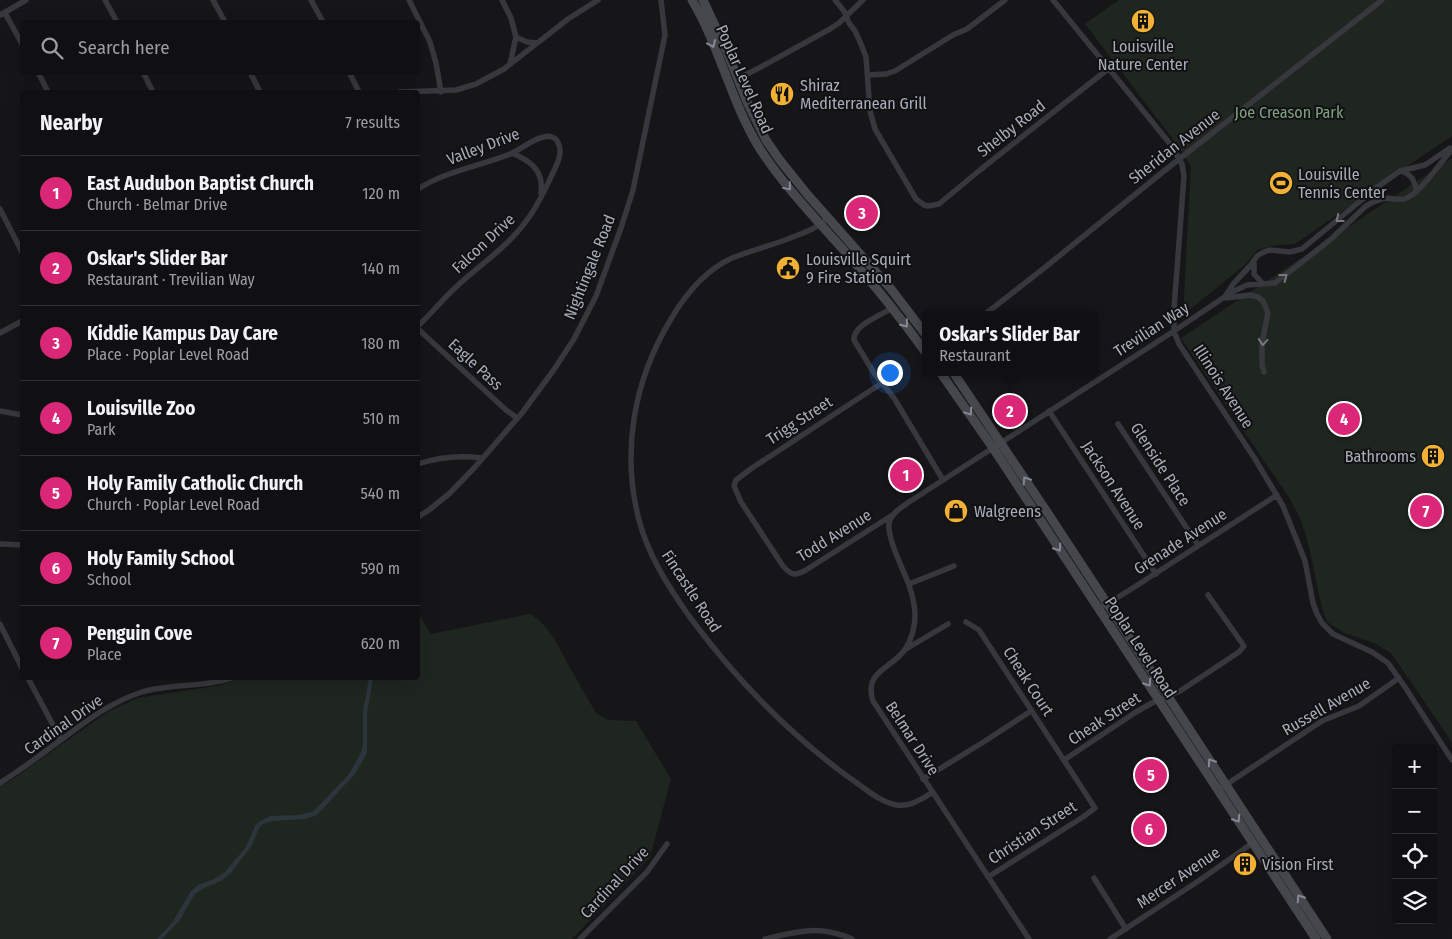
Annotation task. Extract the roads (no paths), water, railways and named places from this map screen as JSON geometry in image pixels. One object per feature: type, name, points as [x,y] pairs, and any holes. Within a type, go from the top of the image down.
[{"type":"main road","name":"Poplar Level Road","points":[[692,0],[740,112],[760,148],[785,184],[892,308],[922,348]]},
{"type":"main road","name":"Poplar Level Road","points":[[703,0],[756,122],[774,152],[891,290],[922,330]]},
{"type":"main road","name":"Poplar Level Road","points":[[943,376],[997,445],[1108,604],[1327,939]]},
{"type":"main road","name":"Poplar Level Road","points":[[955,376],[1099,609],[1316,939]]},
{"type":"street","points":[[20,41],[2,14],[26,0]]},
{"type":"street","points":[[105,0],[116,20]]},
{"type":"street","points":[[213,0],[224,20]]},
{"type":"street","points":[[311,0],[322,20]]},
{"type":"street","points":[[409,0],[419,20]]},
{"type":"street","points":[[502,0],[512,18],[516,37],[510,64]]},
{"type":"street","points":[[420,92],[456,90],[476,84],[490,77],[510,64],[568,19],[598,0]]},
{"type":"street","name":"Nightingale Road","points":[[420,516],[450,493],[517,418],[553,371],[574,339],[596,296],[633,190],[665,35],[661,0]]},
{"type":"street","points":[[835,0],[844,11],[861,44],[866,57],[868,75],[886,74],[895,71],[953,35],[967,29],[1005,0]]},
{"type":"street","points":[[728,82],[748,74],[840,24],[863,0]]},
{"type":"street","name":"Illinois Avenue","points":[[1053,0],[1108,69],[1129,92],[1180,159],[1184,170],[1184,185],[1174,309],[1174,331],[1179,344],[1276,494],[1293,528],[1306,561],[1313,603],[1317,614],[1322,623],[1333,634],[1377,654],[1388,663],[1452,760]]},
{"type":"street","name":"Sheridan Avenue","points":[[989,311],[1382,0]]},
{"type":"street","points":[[420,22],[430,42],[441,92]]},
{"type":"street","points":[[516,37],[528,42],[537,43]]},
{"type":"street","name":"Shelby Road","points":[[868,75],[870,111],[875,129],[916,199],[924,205],[930,206],[939,204],[951,195],[1108,69]]},
{"type":"street","points":[[40,75],[47,90]]},
{"type":"street","points":[[144,75],[152,90]]},
{"type":"street","points":[[252,75],[259,90]]},
{"type":"street","points":[[350,75],[358,90]]},
{"type":"street","name":"Valley Drive","points":[[420,187],[442,176],[512,153],[544,137],[551,136],[558,141]]},
{"type":"street","name":"Falcon Drive","points":[[420,326],[466,277],[511,239],[527,221],[540,199],[560,155],[558,141]]},
{"type":"street","name":"Trevilian Way","points":[[1224,298],[1257,256],[1269,250],[1290,252],[1302,249],[1376,188],[1400,171],[1425,165],[1452,148]]},
{"type":"street","name":"Trevilian Way","points":[[997,445],[1239,288],[1247,285],[1275,284],[1330,240],[1366,206],[1388,198],[1408,198],[1416,192],[1452,148]]},
{"type":"street","points":[[512,153],[524,158],[533,165],[538,173],[542,186],[540,199]]},
{"type":"street","points":[[1400,171],[1408,174],[1414,181],[1416,192]]},
{"type":"street","points":[[0,209],[20,248]]},
{"type":"street","name":"Fincastle Road","points":[[828,218],[821,225],[770,246],[731,259],[704,278],[677,308],[654,351],[634,412],[631,448],[633,496],[647,545],[670,587],[719,655],[775,716],[837,768],[869,791],[890,803],[908,805],[932,793]]},
{"type":"street","points":[[1254,262],[1254,274],[1264,284]]},
{"type":"street","points":[[1224,298],[1250,295],[1258,297],[1263,301],[1268,312],[1262,343],[1262,365],[1264,372]]},
{"type":"street","points":[[892,308],[856,330],[853,338],[882,384],[894,398],[943,480]]},
{"type":"street","points":[[0,333],[20,322]]},
{"type":"street","name":"Eagle Pass","points":[[420,330],[517,418]]},
{"type":"street","name":"Trigg Street","points":[[790,572],[783,566],[741,502],[734,489],[734,483],[739,476],[882,384]]},
{"type":"street","points":[[0,411],[20,415]]},
{"type":"street","name":"Jackson Avenue","points":[[1049,411],[1156,574]]},
{"type":"street","name":"Glenside Place","points":[[1118,424],[1198,546]]},
{"type":"street","points":[[906,649],[912,635],[915,617],[914,608],[909,584],[889,531],[889,522],[893,515],[909,502],[997,445]]},
{"type":"street","points":[[420,463],[442,458],[468,456],[482,458]]},
{"type":"street","name":"Grenade Avenue","points":[[1099,609],[1156,574],[1276,494]]},
{"type":"street","name":"Todd Avenue","points":[[790,572],[796,574],[806,570],[893,515]]},
{"type":"street","points":[[0,544],[20,545]]},
{"type":"street","points":[[909,584],[954,566]]},
{"type":"street","name":"Cheak Street","points":[[1064,760],[1136,712],[1180,691],[1239,652],[1244,646],[1208,595]]},
{"type":"street","name":"Cheak Court","points":[[966,622],[980,630],[1064,760]]},
{"type":"street","points":[[0,624],[20,664]]},
{"type":"street","name":"Belmar Drive","points":[[948,624],[906,649],[882,668],[872,682],[871,694],[876,707],[1028,939]]},
{"type":"street","name":"Russell Avenue","points":[[1218,790],[1322,721],[1359,706],[1399,678]]},
{"type":"street","points":[[29,680],[61,740]]},
{"type":"street","name":"Cardinal Drive","points":[[0,783],[97,714],[140,693],[205,680],[224,680]]},
{"type":"street","points":[[923,779],[1031,711]]},
{"type":"street","name":"Christian Street","points":[[988,877],[1084,817],[1095,808],[1064,760]]},
{"type":"street","name":"Mercer Avenue","points":[[1110,939],[1261,837]]},
{"type":"street","name":"Cardinal Drive","points":[[580,939],[646,872],[668,844]]},
{"type":"street","points":[[1094,878],[1126,928]]},
{"type":"street","points":[[765,939],[786,936],[805,930],[835,933],[852,939]]},
{"type":"place","name":"Louisville Nature Center","points":[[1143,21]]},
{"type":"place","name":"Shiraz Mediterranean Grill","points":[[782,94]]},
{"type":"place","name":"Louisville Tennis Center","points":[[1281,183]]},
{"type":"place","name":"Kiddie Kampus Day Care","points":[[862,213]]},
{"type":"place","name":"Louisville Squirt 9 Fire Station","points":[[788,268]]},
{"type":"place","name":"Oskar's Slider Bar","points":[[1010,411]]},
{"type":"place","name":"Louisville Zoo","points":[[1344,419]]},
{"type":"place","name":"Bathrooms","points":[[1433,456]]},
{"type":"place","name":"East Audubon Baptist Church","points":[[906,475]]},
{"type":"place","name":"Walgreens","points":[[956,511]]},
{"type":"place","name":"Penguin Cove","points":[[1426,511]]},
{"type":"place","name":"Holy Family Catholic Church","points":[[1151,775]]},
{"type":"place","name":"Holy Family School","points":[[1149,829]]},
{"type":"place","name":"Vision First","points":[[1245,864]]},
{"type":"park label","name":"Joe Creason Park","points":[[1289,112]]}]
